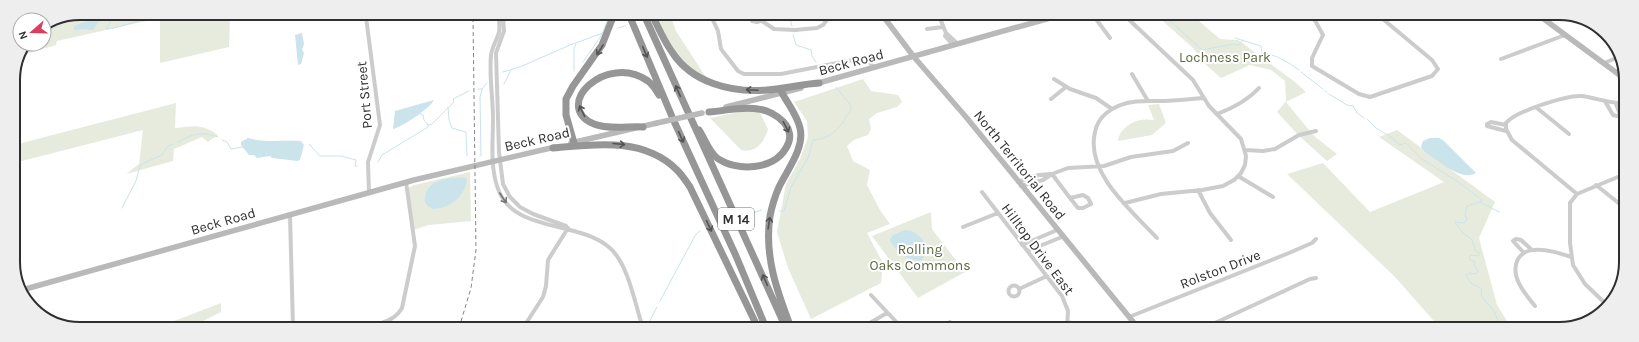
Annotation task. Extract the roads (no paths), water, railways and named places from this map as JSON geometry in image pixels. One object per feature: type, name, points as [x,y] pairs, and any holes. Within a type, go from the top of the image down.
[{"type":"highway","points":[[574,143],[565,102],[572,87],[602,46],[610,30],[612,20]]},
{"type":"highway","name":"M 14","points":[[631,20],[672,119],[736,256],[764,322]]},
{"type":"highway","name":"M 14","points":[[646,20],[783,322]]},
{"type":"highway","points":[[655,20],[675,58],[690,72],[710,82],[732,88],[752,90],[784,88],[804,83],[820,83]]},
{"type":"highway","points":[[643,127],[608,127],[589,121],[583,116],[579,107],[579,100],[583,90],[595,80],[606,75],[624,72],[637,74],[648,80],[654,86],[672,119]]},
{"type":"highway","points":[[782,93],[800,127],[801,140],[773,203],[768,226],[768,247],[769,263],[778,294],[789,322]]},
{"type":"highway","points":[[686,109],[712,152],[718,158],[727,163],[743,167],[766,164],[779,156],[788,144],[789,133],[785,122],[769,111],[750,108],[709,112]]},
{"type":"highway","points":[[552,148],[608,143],[626,144],[658,155],[670,163],[682,175],[690,187],[755,322]]},
{"type":"main road","name":"North Territorial Road","points":[[886,20],[914,57],[966,117],[1019,184],[1133,322]]},
{"type":"main road","name":"Beck Road","points":[[27,289],[406,182],[709,112],[820,83],[1043,20]]},
{"type":"main road","points":[[1545,20],[1618,73]]},
{"type":"street","name":"Port Street","points":[[366,20],[380,125],[368,159],[366,171],[369,193]]},
{"type":"street","points":[[499,20],[499,32],[491,54],[503,180],[508,194],[520,207],[533,214],[555,221],[568,228]]},
{"type":"street","points":[[503,20],[504,31],[496,53],[493,85],[493,161],[496,182],[501,196],[516,212],[550,226],[568,228],[588,234],[608,246],[616,256],[624,271],[641,322]]},
{"type":"street","points":[[713,20],[718,31],[721,49],[738,71],[742,73],[754,75],[781,74],[863,58],[868,60],[874,68]]},
{"type":"street","points":[[764,20],[774,29],[795,30],[817,28],[826,20]]},
{"type":"street","points":[[940,20],[946,36],[955,45]]},
{"type":"street","points":[[1096,20],[1110,38]]},
{"type":"street","points":[[1125,203],[1163,194],[1223,186],[1238,176],[1246,164],[1245,150],[1236,133],[1203,98],[1193,80],[1129,20]]},
{"type":"street","points":[[1315,20],[1323,35],[1311,62],[1312,66],[1360,94],[1370,97],[1432,76],[1438,70],[1432,60],[1384,20]]},
{"type":"street","points":[[927,29],[943,27]]},
{"type":"street","points":[[1502,59],[1564,34]]},
{"type":"street","points":[[1604,63],[1615,59]]},
{"type":"street","points":[[1132,74],[1148,101]]},
{"type":"street","points":[[1054,79],[1066,87],[1096,98],[1112,109]]},
{"type":"street","points":[[1051,99],[1066,87]]},
{"type":"street","points":[[1217,114],[1243,103],[1259,88]]},
{"type":"street","points":[[1577,194],[1517,144],[1506,131],[1506,125],[1509,119],[1573,96],[1619,104]]},
{"type":"street","points":[[1157,238],[1107,182],[1098,168],[1093,151],[1094,134],[1100,120],[1112,109],[1127,103],[1203,98]]},
{"type":"street","points":[[1606,102],[1613,115],[1619,116]]},
{"type":"street","points":[[1616,104],[1619,112]]},
{"type":"street","points":[[1537,108],[1569,134]]},
{"type":"street","points":[[1506,125],[1491,122],[1487,124],[1494,129],[1506,131]]},
{"type":"street","points":[[1245,150],[1263,151],[1275,149],[1299,135],[1316,130]]},
{"type":"street","points":[[1019,184],[1043,180],[1052,174],[1074,167],[1098,168],[1131,157],[1168,153],[1180,149],[1188,143]]},
{"type":"street","points":[[1052,174],[1070,198],[1078,208],[1083,208],[1091,204],[1088,198],[1083,195],[1070,198]]},
{"type":"street","points":[[1238,176],[1273,198]]},
{"type":"street","points":[[1603,302],[1593,293],[1575,269],[1571,256],[1570,204],[1577,194],[1619,176]]},
{"type":"street","points":[[496,182],[503,180]]},
{"type":"street","points":[[381,322],[393,318],[402,308],[414,246],[406,182]]},
{"type":"street","points":[[1596,185],[1619,204]]},
{"type":"street","points":[[1198,190],[1210,213],[1231,240]]},
{"type":"street","name":"Hilltop Drive East","points":[[982,192],[1064,300],[1068,311],[1068,322]]},
{"type":"street","points":[[963,227],[998,213]]},
{"type":"street","points":[[290,215],[293,322]]},
{"type":"street","points":[[527,322],[543,297],[546,286],[548,260],[568,228]]},
{"type":"street","points":[[1022,245],[1057,230]]},
{"type":"street","points":[[1027,251],[1062,236]]},
{"type":"street","name":"Rolston Drive","points":[[1129,318],[1177,297],[1277,258],[1312,243],[1316,239]]},
{"type":"street","points":[[1524,253],[1513,241],[1516,239],[1521,240],[1532,250]]},
{"type":"street","points":[[1535,306],[1524,291],[1516,276],[1517,260],[1524,253],[1532,250],[1549,250],[1571,256]]},
{"type":"street","points":[[1019,289],[1047,276]]},
{"type":"street","points":[[1217,322],[1310,279],[1316,278]]},
{"type":"street","points":[[871,295],[896,322]]},
{"type":"street","points":[[871,322],[887,313]]},
{"type":"water","points":[[90,20],[100,20],[93,30],[74,30],[74,26]]},
{"type":"water","points":[[302,33],[304,44],[302,50],[304,53],[301,64],[298,65],[295,35]]},
{"type":"water","points":[[434,100],[427,108],[415,117],[393,129],[395,111]]},
{"type":"water","points":[[248,138],[267,141],[301,141],[304,145],[300,160],[297,161],[272,158],[270,156],[257,158],[254,155],[249,155],[241,145],[241,142]]},
{"type":"water","points":[[1430,138],[1439,138],[1444,141],[1476,173],[1464,175],[1443,165],[1425,152],[1421,147],[1423,141]]},
{"type":"water","points":[[465,177],[467,180],[463,192],[455,201],[445,207],[433,209],[426,204],[425,197],[430,186],[440,180]]},
{"type":"water","points":[[905,230],[916,233],[926,245],[928,249],[922,260],[918,261],[908,258],[899,252],[892,244],[890,240],[893,235]]},
{"type":"waterway","points":[[112,20],[106,29],[142,20]]},
{"type":"waterway","points":[[602,33],[608,20]]},
{"type":"waterway","points":[[790,20],[792,26]]},
{"type":"waterway","points":[[1169,20],[1202,50],[1234,44],[1239,45],[1243,40]]},
{"type":"waterway","points":[[52,28],[63,23]]},
{"type":"waterway","points":[[618,28],[625,26]]},
{"type":"waterway","points":[[503,72],[520,67],[570,45],[602,33]]},
{"type":"waterway","points":[[583,62],[602,33]]},
{"type":"waterway","points":[[793,35],[796,45],[811,50],[812,56],[816,62]]},
{"type":"waterway","points":[[1235,38],[1243,40]]},
{"type":"waterway","points":[[1243,40],[1261,46],[1262,53],[1281,59],[1299,70]]},
{"type":"waterway","points":[[574,71],[574,49],[576,44]]},
{"type":"waterway","points":[[504,84],[511,70]]},
{"type":"waterway","points":[[1301,72],[1323,89]]},
{"type":"waterway","points":[[482,89],[487,83]]},
{"type":"waterway","points":[[779,211],[784,211],[791,187],[808,158],[813,140],[824,138],[835,132],[851,111],[851,106],[836,87]]},
{"type":"waterway","points":[[481,156],[480,97],[482,89]]},
{"type":"waterway","points":[[448,108],[454,102],[453,99],[469,91]]},
{"type":"waterway","points":[[1329,94],[1347,105],[1353,106],[1357,113],[1364,118]]},
{"type":"waterway","points":[[428,125],[432,124],[448,108]]},
{"type":"waterway","points":[[448,108],[449,120],[452,128],[466,132],[467,156]]},
{"type":"waterway","points":[[418,113],[423,115],[424,120],[428,125]]},
{"type":"waterway","points":[[1367,119],[1376,128],[1391,137],[1400,145],[1406,143],[1422,159],[1458,182],[1482,200],[1481,201]]},
{"type":"waterway","points":[[378,162],[382,155],[428,127],[428,125]]},
{"type":"waterway","points":[[178,142],[197,134],[207,134],[218,137]]},
{"type":"waterway","points":[[222,140],[227,142],[231,149],[243,147]]},
{"type":"waterway","points":[[122,208],[136,181],[140,165],[162,155],[168,146],[173,144]]},
{"type":"waterway","points":[[309,144],[320,156],[341,156],[356,160],[355,166],[357,166]]},
{"type":"waterway","points":[[1498,322],[1494,311],[1481,296],[1482,289],[1471,283],[1466,275],[1470,273],[1476,274],[1478,271],[1474,265],[1475,262],[1470,260],[1469,257],[1471,255],[1478,256],[1480,254],[1475,250],[1472,240],[1462,232],[1455,222],[1464,223],[1467,220],[1465,215],[1467,206],[1480,202],[1499,212]]},
{"type":"waterway","points":[[746,215],[762,210]]},
{"type":"waterway","points":[[660,301],[696,234],[700,231]]},
{"type":"waterway","points":[[649,322],[657,307]]},
{"type":"railway","points":[[461,322],[471,288],[476,250],[473,20]]},
{"type":"park label","name":"Lochness Park","points":[[1225,57]]},
{"type":"park label","name":"Rolling Oaks Commons","points":[[920,258]]}]
